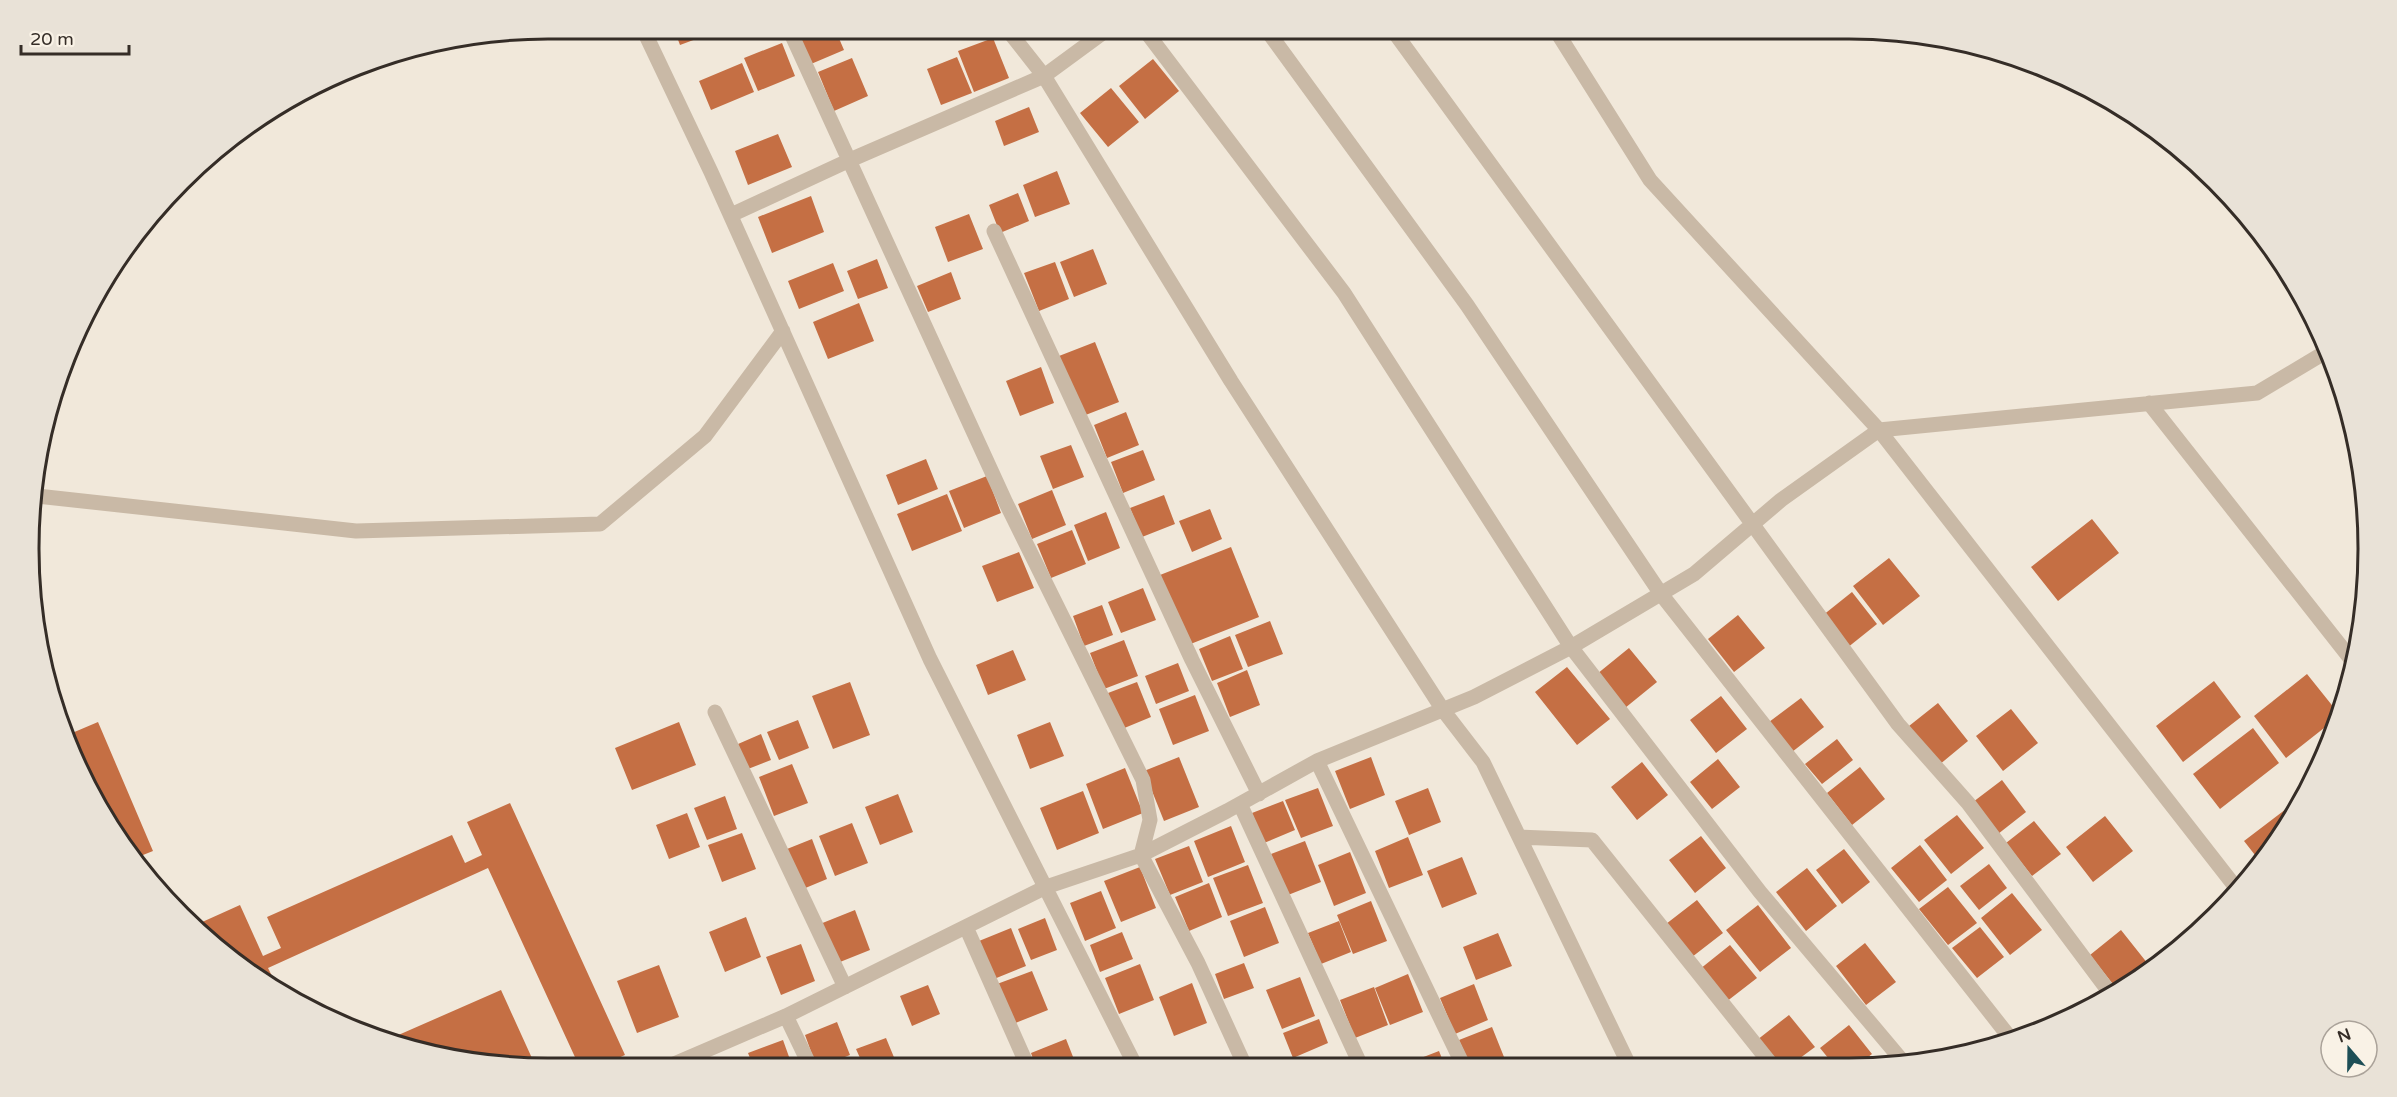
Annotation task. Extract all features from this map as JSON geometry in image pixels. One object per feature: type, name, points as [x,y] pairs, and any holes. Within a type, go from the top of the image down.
[{"type":"street","points":[[648,39],[731,215],[930,659],[1132,1058]]},
{"type":"street","points":[[794,39],[1006,502],[1143,780],[1150,820],[1141,855],[1198,963],[1241,1058]]},
{"type":"street","points":[[1015,39],[1044,76],[1231,381],[1443,710],[1483,762],[1626,1058]]},
{"type":"street","points":[[731,215],[850,160],[1044,76],[1093,39]]},
{"type":"street","points":[[1152,39],[1344,293],[1571,647],[1760,892],[1898,1056]]},
{"type":"street","points":[[1274,39],[1467,305],[1661,594],[2006,1033]]},
{"type":"street","points":[[1400,39],[1899,724],[1968,803],[2106,988]]},
{"type":"street","points":[[1562,39],[1650,180],[1879,430],[2233,883]]},
{"type":"street","points":[[994,231],[1192,660],[1259,794]]},
{"type":"street","points":[[42,497],[356,531],[600,524],[705,436],[783,331]]},
{"type":"street","points":[[688,1058],[786,1016],[1046,887],[1141,855],[1317,761],[1474,697],[1571,647],[1694,574],[1781,500],[1879,430],[2257,393],[2320,356]]},
{"type":"street","points":[[2149,403],[2347,654]]},
{"type":"street","points":[[716,712],[845,987]]},
{"type":"street","points":[[1317,761],[1460,1058]]},
{"type":"street","points":[[1240,804],[1357,1058]]},
{"type":"street","points":[[1520,837],[1592,840],[1766,1058]]},
{"type":"street","points":[[966,927],[1024,1058]]},
{"type":"street","points":[[786,1016],[806,1058]]},
{"type":"street","points":[[700,1058],[707,1050]]},
{"type":"building","points":[[678,39],[696,39],[680,45]]},
{"type":"building","points":[[801,39],[839,39],[844,50],[811,64]]},
{"type":"building","points":[[993,39],[1009,78],[974,92],[958,51]]},
{"type":"building","points":[[782,43],[795,76],[758,91],[744,58]]},
{"type":"building","points":[[957,57],[972,93],[941,105],[927,69]]},
{"type":"building","points":[[852,58],[868,96],[834,111],[818,72]]},
{"type":"building","points":[[1153,59],[1179,91],[1145,119],[1119,86]]},
{"type":"building","points":[[742,63],[754,92],[711,110],[699,81]]},
{"type":"building","points":[[1111,88],[1139,122],[1108,147],[1080,113]]},
{"type":"building","points":[[1029,107],[1039,132],[1004,146],[995,121]]},
{"type":"building","points":[[778,134],[792,167],[748,185],[735,151]]},
{"type":"building","points":[[1057,171],[1070,204],[1035,217],[1023,185]]},
{"type":"building","points":[[1018,193],[1029,221],[1000,233],[989,205]]},
{"type":"building","points":[[811,196],[824,232],[772,253],[758,217]]},
{"type":"building","points":[[969,214],[983,249],[948,262],[935,227]]},
{"type":"building","points":[[1093,249],[1107,284],[1074,297],[1060,262]]},
{"type":"building","points":[[877,259],[888,288],[858,299],[847,271]]},
{"type":"building","points":[[1055,262],[1069,299],[1039,311],[1024,273]]},
{"type":"building","points":[[833,263],[844,291],[799,309],[788,281]]},
{"type":"building","points":[[951,272],[961,299],[928,312],[917,286]]},
{"type":"building","points":[[859,303],[874,341],[828,359],[813,322]]},
{"type":"building","points":[[1095,342],[1119,402],[1083,416],[1059,356]]},
{"type":"building","points":[[1041,367],[1054,403],[1020,416],[1006,381]]},
{"type":"building","points":[[1126,412],[1139,445],[1107,458],[1094,425]]},
{"type":"building","points":[[1071,445],[1084,477],[1053,489],[1040,456]]},
{"type":"building","points":[[1143,450],[1155,480],[1123,493],[1111,462]]},
{"type":"building","points":[[926,459],[938,489],[898,505],[886,475]]},
{"type":"building","points":[[987,476],[1001,513],[964,528],[949,491]]},
{"type":"building","points":[[1052,490],[1066,525],[1032,539],[1018,504]]},
{"type":"building","points":[[947,494],[962,531],[912,551],[897,514]]},
{"type":"building","points":[[1164,495],[1175,524],[1142,537],[1130,508]]},
{"type":"building","points":[[1210,509],[1222,539],[1192,552],[1179,521]]},
{"type":"building","points":[[1106,512],[1120,548],[1088,561],[1074,525]]},
{"type":"building","points":[[2092,519],[2119,553],[2058,601],[2031,567]]},
{"type":"building","points":[[1072,530],[1086,564],[1051,578],[1037,544]]},
{"type":"building","points":[[1231,547],[1259,617],[1188,645],[1160,575]]},
{"type":"building","points":[[1019,552],[1034,588],[997,602],[982,566]]},
{"type":"building","points":[[1889,558],[1920,596],[1883,625],[1853,586]]},
{"type":"building","points":[[1143,588],[1156,620],[1121,633],[1108,602]]},
{"type":"building","points":[[1852,592],[1877,624],[1847,648],[1822,616]]},
{"type":"building","points":[[1102,605],[1113,635],[1084,646],[1073,616]]},
{"type":"building","points":[[1738,615],[1765,648],[1734,672],[1708,639]]},
{"type":"building","points":[[1270,621],[1283,654],[1248,667],[1235,635]]},
{"type":"building","points":[[1230,636],[1243,669],[1212,681],[1199,649]]},
{"type":"building","points":[[1124,640],[1138,676],[1104,689],[1090,653]]},
{"type":"building","points":[[1629,648],[1657,682],[1625,708],[1597,674]]},
{"type":"building","points":[[1013,650],[1026,680],[988,695],[976,665]]},
{"type":"building","points":[[1178,663],[1189,691],[1156,704],[1145,676]]},
{"type":"building","points":[[1567,667],[1610,719],[1577,745],[1535,692]]},
{"type":"building","points":[[1247,670],[1260,705],[1230,717],[1217,683]]},
{"type":"building","points":[[2307,674],[2333,706],[2325,727],[2286,758],[2254,716]]},
{"type":"building","points":[[2214,681],[2241,717],[2183,762],[2156,726]]},
{"type":"building","points":[[850,682],[870,735],[833,749],[812,696]]},
{"type":"building","points":[[1137,682],[1151,717],[1122,729],[1108,693]]},
{"type":"building","points":[[1195,695],[1209,731],[1173,745],[1159,709]]},
{"type":"building","points":[[1721,696],[1747,729],[1716,753],[1690,720]]},
{"type":"building","points":[[1801,698],[1824,727],[1792,752],[1769,722]]},
{"type":"building","points":[[1938,703],[1968,741],[1939,765],[1909,726]]},
{"type":"building","points":[[2011,709],[2038,743],[2003,771],[1976,736]]},
{"type":"building","points":[[798,720],[809,748],[779,760],[767,732]]},
{"type":"building","points":[[98,722],[153,851],[142,856],[125,832],[92,774],[74,732]]},
{"type":"building","points":[[679,722],[696,765],[632,790],[615,748]]},
{"type":"building","points":[[1050,722],[1064,756],[1030,769],[1017,735]]},
{"type":"building","points":[[2253,728],[2279,763],[2220,809],[2193,774]]},
{"type":"building","points":[[761,734],[771,760],[748,769],[738,744]]},
{"type":"building","points":[[1837,739],[1853,760],[1822,784],[1805,764]]},
{"type":"building","points":[[1179,757],[1199,807],[1164,821],[1144,771]]},
{"type":"building","points":[[1371,757],[1385,795],[1350,809],[1335,771]]},
{"type":"building","points":[[1718,759],[1740,787],[1712,809],[1690,782]]},
{"type":"building","points":[[1642,762],[1668,795],[1637,820],[1611,787]]},
{"type":"building","points":[[792,764],[808,803],[774,816],[759,777]]},
{"type":"building","points":[[1860,767],[1885,799],[1852,825],[1827,793]]},
{"type":"building","points":[[1125,768],[1143,813],[1103,829],[1086,784]]},
{"type":"building","points":[[2002,780],[2026,812],[1998,834],[1973,802]]},
{"type":"building","points":[[1318,788],[1333,826],[1301,838],[1285,800]]},
{"type":"building","points":[[1428,788],[1441,822],[1409,835],[1395,801]]},
{"type":"building","points":[[1083,791],[1099,833],[1057,850],[1040,808]]},
{"type":"building","points":[[898,794],[913,832],[880,845],[865,807]]},
{"type":"building","points":[[725,796],[737,829],[707,840],[694,808]]},
{"type":"building","points":[[1283,801],[1295,830],[1264,843],[1252,813]]},
{"type":"building","points":[[510,803],[625,1055],[618,1058],[575,1058],[488,868],[268,968],[272,976],[238,953],[202,922],[240,905],[263,956],[281,948],[267,917],[452,835],[465,863],[482,855],[467,822]]},
{"type":"building","points":[[2287,808],[2255,856],[2244,841]]},
{"type":"building","points":[[687,813],[700,847],[669,859],[656,825]]},
{"type":"building","points":[[1957,815],[1984,848],[1951,874],[1924,840]]},
{"type":"building","points":[[2105,816],[2133,851],[2093,882],[2066,847]]},
{"type":"building","points":[[2034,821],[2061,854],[2032,876],[2006,843]]},
{"type":"building","points":[[852,823],[868,863],[835,876],[819,836]]},
{"type":"building","points":[[1231,826],[1245,862],[1208,877],[1194,841]]},
{"type":"building","points":[[742,833],[756,869],[722,882],[708,845]]},
{"type":"building","points":[[1701,836],[1726,868],[1695,893],[1669,860]]},
{"type":"building","points":[[1408,837],[1423,875],[1389,888],[1375,851]]},
{"type":"building","points":[[812,839],[827,879],[803,889],[787,849]]},
{"type":"building","points":[[1305,841],[1321,882],[1288,895],[1271,854]]},
{"type":"building","points":[[1920,845],[1947,880],[1919,902],[1891,868]]},
{"type":"building","points":[[1189,846],[1203,882],[1170,895],[1155,859]]},
{"type":"building","points":[[1844,849],[1870,882],[1842,904],[1816,870]]},
{"type":"building","points":[[1350,852],[1366,893],[1334,906],[1318,865]]},
{"type":"building","points":[[1462,857],[1477,894],[1442,908],[1427,871]]},
{"type":"building","points":[[1989,864],[2007,888],[1979,910],[1960,886]]},
{"type":"building","points":[[1248,865],[1263,903],[1228,916],[1213,878]]},
{"type":"building","points":[[1140,867],[1156,908],[1121,922],[1104,881]]},
{"type":"building","points":[[1807,868],[1837,906],[1806,931],[1776,892]]},
{"type":"building","points":[[1209,883],[1222,917],[1189,931],[1175,897]]},
{"type":"building","points":[[1948,887],[1977,923],[1948,945],[1919,909]]},
{"type":"building","points":[[1101,891],[1116,928],[1085,941],[1070,903]]},
{"type":"building","points":[[2012,893],[2042,930],[2010,955],[1981,918]]},
{"type":"building","points":[[1697,900],[1723,933],[1692,957],[1666,924]]},
{"type":"building","points":[[1371,901],[1387,941],[1353,954],[1337,915]]},
{"type":"building","points":[[1758,905],[1791,948],[1760,972],[1726,930]]},
{"type":"building","points":[[1265,907],[1279,943],[1244,957],[1230,921]]},
{"type":"building","points":[[855,910],[870,950],[835,964],[820,924]]},
{"type":"building","points":[[746,917],[761,957],[725,972],[709,932]]},
{"type":"building","points":[[1045,918],[1057,950],[1031,960],[1018,929]]},
{"type":"building","points":[[1339,921],[1351,952],[1321,964],[1308,933]]},
{"type":"building","points":[[1980,927],[2004,957],[1977,978],[1952,948]]},
{"type":"building","points":[[1011,928],[1026,966],[994,979],[979,941]]},
{"type":"building","points":[[2121,930],[2146,962],[2113,984],[2090,955]]},
{"type":"building","points":[[1122,932],[1133,959],[1100,972],[1090,945]]},
{"type":"building","points":[[1498,933],[1512,966],[1476,980],[1463,947]]},
{"type":"building","points":[[1865,943],[1896,982],[1866,1005],[1836,966]]},
{"type":"building","points":[[801,944],[815,981],[781,995],[766,957]]},
{"type":"building","points":[[1730,945],[1757,978],[1726,1002],[1700,969]]},
{"type":"building","points":[[1244,963],[1254,988],[1224,999],[1215,974]]},
{"type":"building","points":[[1140,964],[1154,1000],[1119,1014],[1105,978]]},
{"type":"building","points":[[659,965],[679,1017],[637,1033],[617,981]]},
{"type":"building","points":[[1032,971],[1048,1010],[1013,1024],[997,984]]},
{"type":"building","points":[[1408,974],[1423,1012],[1390,1025],[1375,988]]},
{"type":"building","points":[[1300,977],[1315,1016],[1282,1029],[1266,990]]},
{"type":"building","points":[[1192,983],[1207,1023],[1174,1036],[1159,997]]},
{"type":"building","points":[[1474,984],[1488,1020],[1455,1034],[1440,998]]},
{"type":"building","points":[[928,985],[940,1014],[912,1026],[900,996]]},
{"type":"building","points":[[1374,987],[1388,1025],[1355,1038],[1340,1000]]},
{"type":"building","points":[[501,990],[532,1058],[482,1054],[398,1035]]},
{"type":"building","points":[[1789,1015],[1815,1047],[1800,1058],[1772,1058],[1757,1040]]},
{"type":"building","points":[[1319,1019],[1328,1043],[1293,1058],[1283,1033]]},
{"type":"building","points":[[837,1022],[850,1055],[842,1058],[813,1058],[805,1035]]},
{"type":"building","points":[[1849,1025],[1872,1054],[1868,1057],[1828,1058],[1820,1048]]},
{"type":"building","points":[[1492,1027],[1504,1057],[1467,1058],[1459,1040]]},
{"type":"building","points":[[886,1038],[894,1058],[860,1058],[856,1049]]},
{"type":"building","points":[[1066,1039],[1073,1058],[1033,1058],[1031,1053]]},
{"type":"building","points":[[783,1040],[789,1058],[750,1058],[748,1053]]},
{"type":"building","points":[[1439,1051],[1442,1058],[1421,1058]]}]
